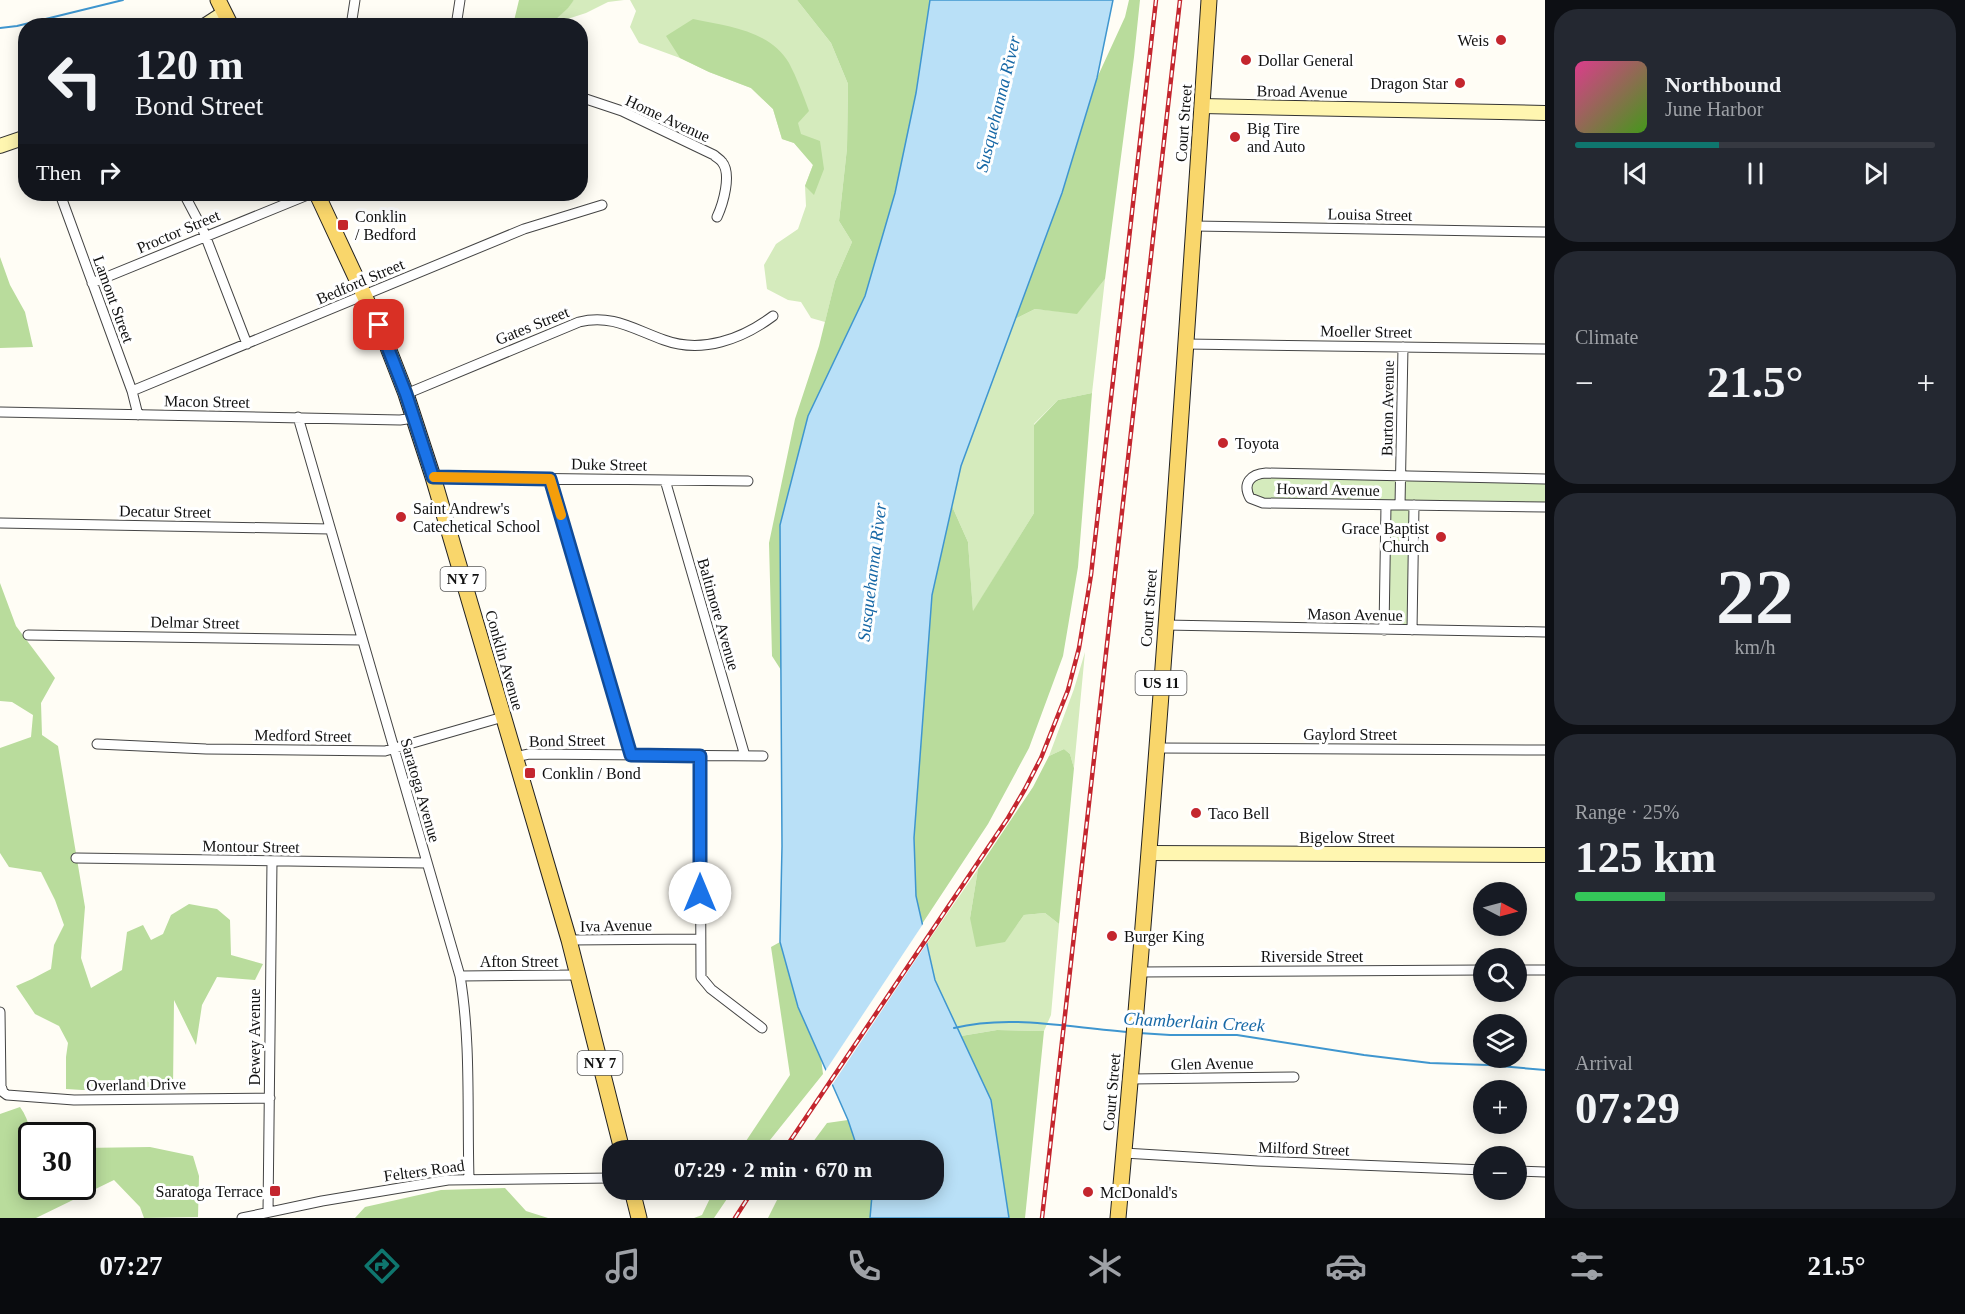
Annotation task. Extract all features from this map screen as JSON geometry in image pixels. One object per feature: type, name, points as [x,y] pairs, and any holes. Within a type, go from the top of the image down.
[{"type":"main road","name":"Court Street","points":[[1118,1218],[1149,853],[1209,0]]},
{"type":"main road","name":"Conklin Avenue","points":[[320,201],[385,340],[414,417],[569,940],[619,1140]]},
{"type":"main road","points":[[634,1200],[639,1218]]},
{"type":"street","points":[[353,18],[356,0]]},
{"type":"street","points":[[457,18],[460,0]]},
{"type":"street","name":"Home Avenue","points":[[588,100],[622,111],[714,155],[723,162],[726,176],[724,197],[717,217]]},
{"type":"street","name":"Broad Avenue","points":[[1202,106],[1545,113]]},
{"type":"street","points":[[0,146],[18,140]]},
{"type":"street","name":"Lamont Street","points":[[63,201],[132,391],[138,414]]},
{"type":"street","points":[[188,201],[206,236],[247,344]]},
{"type":"street","name":"Proctor Street","points":[[92,283],[293,201]]},
{"type":"street","name":"Bedford Street","points":[[132,391],[535,224],[602,205]]},
{"type":"street","name":"Louisa Street","points":[[1194,226],[1545,232]]},
{"type":"street","name":"Gates Street","points":[[406,394],[579,322],[604,319],[618,322],[666,341],[681,344],[706,344],[739,336],[773,316]]},
{"type":"street","name":"Moeller Street","points":[[1186,344],[1545,350]]},
{"type":"street","name":"Burton Avenue","points":[[1400,505],[1403,347]]},
{"type":"street","name":"Macon Street","points":[[0,412],[400,420],[414,417]]},
{"type":"street","name":"Saratoga Avenue","points":[[298,417],[460,976],[464,1003],[469,1178]]},
{"type":"street","name":"Howard Avenue","points":[[1545,479],[1266,473],[1252,476],[1247,483],[1250,498],[1263,503],[1545,507]]},
{"type":"street","name":"Duke Street","points":[[433,477],[748,481]]},
{"type":"street","points":[[550,479],[631,755]]},
{"type":"street","name":"Baltimore Avenue","points":[[664,480],[745,756]]},
{"type":"street","points":[[1384,630],[1386,505]]},
{"type":"street","points":[[1412,630],[1414,505]]},
{"type":"street","name":"Decatur Street","points":[[0,523],[330,529]]},
{"type":"street","name":"Mason Avenue","points":[[1165,625],[1545,632]]},
{"type":"street","name":"Delmar Street","points":[[28,635],[362,640]]},
{"type":"street","name":"Medford Street","points":[[97,744],[206,749],[385,751],[503,717]]},
{"type":"street","name":"Gaylord Street","points":[[1156,748],[1545,750]]},
{"type":"street","name":"Bond Street","points":[[515,757],[529,754],[763,756]]},
{"type":"street","points":[[700,756],[701,978],[711,989],[762,1028]]},
{"type":"street","name":"Bigelow Street","points":[[1149,853],[1545,855]]},
{"type":"street","name":"Montour Street","points":[[76,858],[426,862]]},
{"type":"street","name":"Dewey Avenue","points":[[268,1212],[272,861]]},
{"type":"street","name":"Iva Avenue","points":[[569,940],[700,939]]},
{"type":"street","name":"Riverside Street","points":[[1140,972],[1473,970]]},
{"type":"street","points":[[1527,970],[1545,970]]},
{"type":"street","name":"Afton Street","points":[[460,976],[578,975]]},
{"type":"street","name":"Overland Drive","points":[[0,1012],[3,1092],[7,1095],[74,1100],[270,1098]]},
{"type":"street","name":"Glen Avenue","points":[[1131,1079],[1294,1077]]},
{"type":"street","name":"Milford Street","points":[[1124,1153],[1473,1170]]},
{"type":"street","points":[[1527,1171],[1545,1172]]},
{"type":"street","name":"Felters Road","points":[[242,1218],[322,1201],[448,1180],[602,1178]]},
{"type":"green space","points":[[519,0],[574,0],[557,18],[515,18]]},
{"type":"green space","points":[[574,0],[624,0],[608,2],[571,18],[558,18]]},
{"type":"green space","points":[[630,0],[797,0],[831,43],[848,84],[847,148],[839,221],[852,242],[835,281],[825,322],[811,318],[801,302],[788,300],[767,289],[764,265],[776,244],[798,229],[806,206],[805,186],[813,165],[794,143],[782,139],[773,109],[751,88],[639,43],[630,27],[636,11]]},
{"type":"green space","points":[[797,0],[930,0],[916,93],[895,193],[865,296],[808,416],[780,525],[781,670],[772,656],[769,543],[795,419],[819,346],[835,281],[852,242],[839,221],[847,148],[848,84],[831,43]]},
{"type":"green space","points":[[1129,0],[1140,0],[1105,279],[1077,314],[1035,309],[1015,319],[1062,193],[1097,78],[1125,17]]},
{"type":"green space","points":[[693,19],[733,27],[759,36],[781,52],[789,63],[809,111],[798,123],[801,134],[820,141],[824,169],[814,195],[805,186],[813,165],[794,143],[782,139],[773,109],[751,88],[680,58],[666,36]]},
{"type":"green space","points":[[0,257],[10,285],[25,312],[33,347],[0,348]]},
{"type":"green space","points":[[1105,279],[1092,393],[1058,400],[1034,424],[1034,513],[973,612],[968,542],[952,506],[961,466],[1015,319],[1035,309],[1077,313]]},
{"type":"green space","points":[[1092,393],[1078,567],[1063,656],[1029,748],[988,824],[922,924],[916,896],[914,838],[932,595],[952,506],[968,542],[973,611],[1034,513],[1034,425],[1058,400]]},
{"type":"green space","points":[[1254,475],[1545,479],[1545,507],[1415,506],[1412,630],[1384,630],[1386,505],[1252,500],[1249,479]]},
{"type":"green space","points":[[0,583],[16,626],[55,678],[41,703],[42,735],[58,746],[85,907],[81,958],[91,988],[122,970],[127,932],[143,925],[151,940],[163,934],[171,915],[189,904],[217,909],[230,920],[231,955],[263,964],[255,980],[217,977],[202,1005],[196,1045],[174,1000],[173,1089],[66,1089],[68,1043],[59,1026],[35,1014],[16,986],[51,969],[54,945],[64,925],[41,872],[9,867],[0,853],[0,748],[31,737],[33,715],[12,702],[0,701]]},
{"type":"green space","points":[[1085,652],[1074,768],[1070,754],[1064,749],[1049,756]]},
{"type":"green space","points":[[1064,749],[1070,754],[1074,768],[1059,924],[1045,913],[1024,915],[1005,942],[976,947],[970,918],[978,869],[1033,787],[1049,756]]},
{"type":"green space","points":[[978,869],[970,918],[1005,941],[1024,915],[1045,913],[1059,924],[1051,1015],[1044,1031],[997,1030],[961,1036],[935,980],[927,943]]},
{"type":"green space","points":[[780,942],[798,1007],[821,1058],[823,1074],[770,1140],[747,1140],[790,1075],[771,947]]},
{"type":"green space","points":[[997,1030],[1044,1031],[1025,1218],[1009,1218],[991,1100],[961,1036]]},
{"type":"green space","points":[[20,1107],[28,1122],[18,1122],[18,1200],[73,1200],[36,1218],[0,1218],[0,1114]]},
{"type":"green space","points":[[848,1120],[855,1140],[814,1140],[827,1123]]},
{"type":"green space","points":[[150,1147],[193,1156],[199,1176],[198,1217],[144,1218],[140,1207],[114,1180],[96,1189],[96,1148]]},
{"type":"green space","points":[[505,1188],[526,1211],[548,1218],[355,1218],[365,1207],[441,1190]]},
{"type":"green space","points":[[709,1200],[726,1200],[714,1218],[694,1218],[702,1215]]},
{"type":"green space","points":[[777,1200],[872,1200],[870,1218],[768,1218]]},
{"type":"water","name":"Susquehanna River","points":[[930,0],[1113,0],[1097,78],[1062,193],[961,466],[932,595],[914,838],[916,896],[935,980],[991,1100],[1009,1218],[870,1218],[872,1200],[944,1200],[944,1140],[855,1140],[798,1007],[780,942],[782,846],[780,525],[808,416],[865,296],[895,193],[916,93]]},
{"type":"pier","points":[[925,921],[929,940],[830,1088],[824,1073]]},
{"type":"waterway","points":[[50,18],[123,0]]},
{"type":"waterway","points":[[0,28],[18,26]]},
{"type":"waterway","name":"Chamberlain Creek","points":[[954,1028],[975,1024],[1019,1022],[1128,1032]]},
{"type":"waterway","name":"Chamberlain Creek","points":[[1139,1033],[1237,1035],[1430,1063],[1545,1070]]},
{"type":"railway","points":[[791,1140],[1008,818],[1041,758],[1068,690],[1079,648],[1091,575],[1156,0]]},
{"type":"railway","points":[[1042,1218],[1180,0]]},
{"type":"railway","points":[[735,1218],[747,1200]]},
{"type":"slow traffic","points":[[434,477],[550,479],[561,515]]},
{"type":"place","name":"Weis","points":[[1501,40]]},
{"type":"place","name":"Dollar General","points":[[1246,60]]},
{"type":"place","name":"Dragon Star","points":[[1460,83]]},
{"type":"place","name":"Big Tire and Auto","points":[[1235,137]]},
{"type":"place","name":"Conklin / Bedford","points":[[343,225]]},
{"type":"place","name":"Toyota","points":[[1223,443]]},
{"type":"place","name":"Saint Andrew's Catechetical School","points":[[401,517]]},
{"type":"place","name":"Grace Baptist Church","points":[[1441,537]]},
{"type":"place","name":"Conklin / Bond","points":[[530,773]]},
{"type":"place","name":"Taco Bell","points":[[1196,813]]},
{"type":"place","name":"Burger King","points":[[1112,936]]},
{"type":"place","name":"Saratoga Terrace","points":[[275,1191]]},
{"type":"place","name":"McDonald's","points":[[1088,1192]]},
{"type":"route","points":[[379,325],[406,394],[433,477],[550,479],[631,755],[700,756],[700,893]]}]
